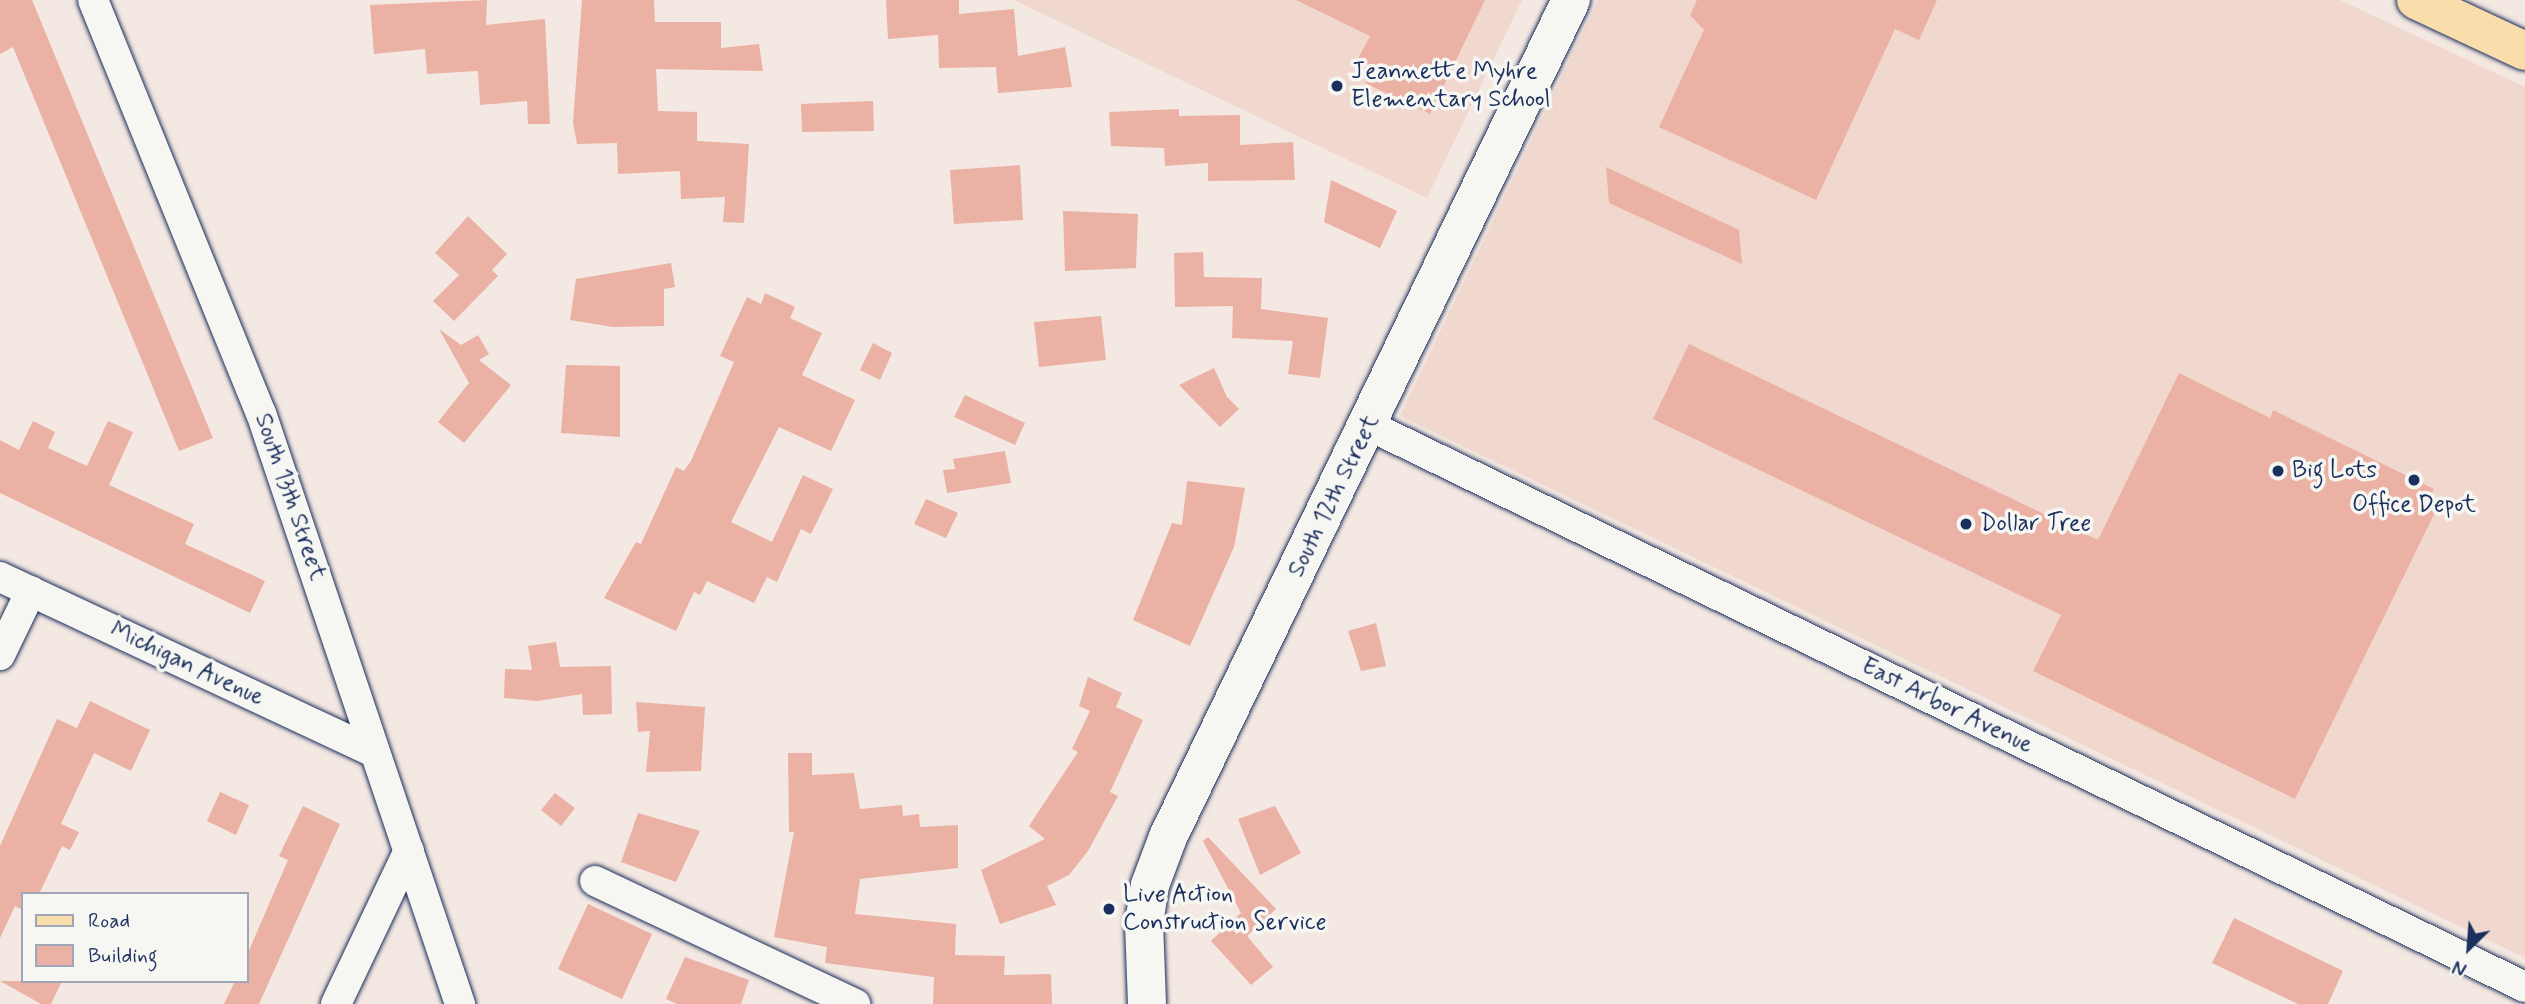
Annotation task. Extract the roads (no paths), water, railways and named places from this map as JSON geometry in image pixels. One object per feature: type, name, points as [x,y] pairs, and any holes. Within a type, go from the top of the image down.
[{"type":"main road","points":[[2416,0],[2525,51]]},
{"type":"street","name":"South 13th Street","points":[[93,0],[261,412],[460,1004]]},
{"type":"street","name":"South 12th Street","points":[[1147,1004],[1144,923],[1159,860],[1571,0]]},
{"type":"street","name":"East Arbor Avenue","points":[[1368,425],[2525,987]]},
{"type":"street","name":"Michigan Avenue","points":[[0,577],[374,752]]},
{"type":"street","points":[[0,655],[31,591]]},
{"type":"street","points":[[336,1004],[409,850]]},
{"type":"street","points":[[595,881],[855,1004]]},
{"type":"place","name":"Jeannette Myhre Elementary School","points":[[1337,86]]},
{"type":"place","name":"Big Lots","points":[[2278,471]]},
{"type":"place","name":"Office Depot","points":[[2414,480]]},
{"type":"place","name":"Dollar Tree","points":[[1966,524]]},
{"type":"place","name":"Live Action Construction Service","points":[[1109,909]]}]
